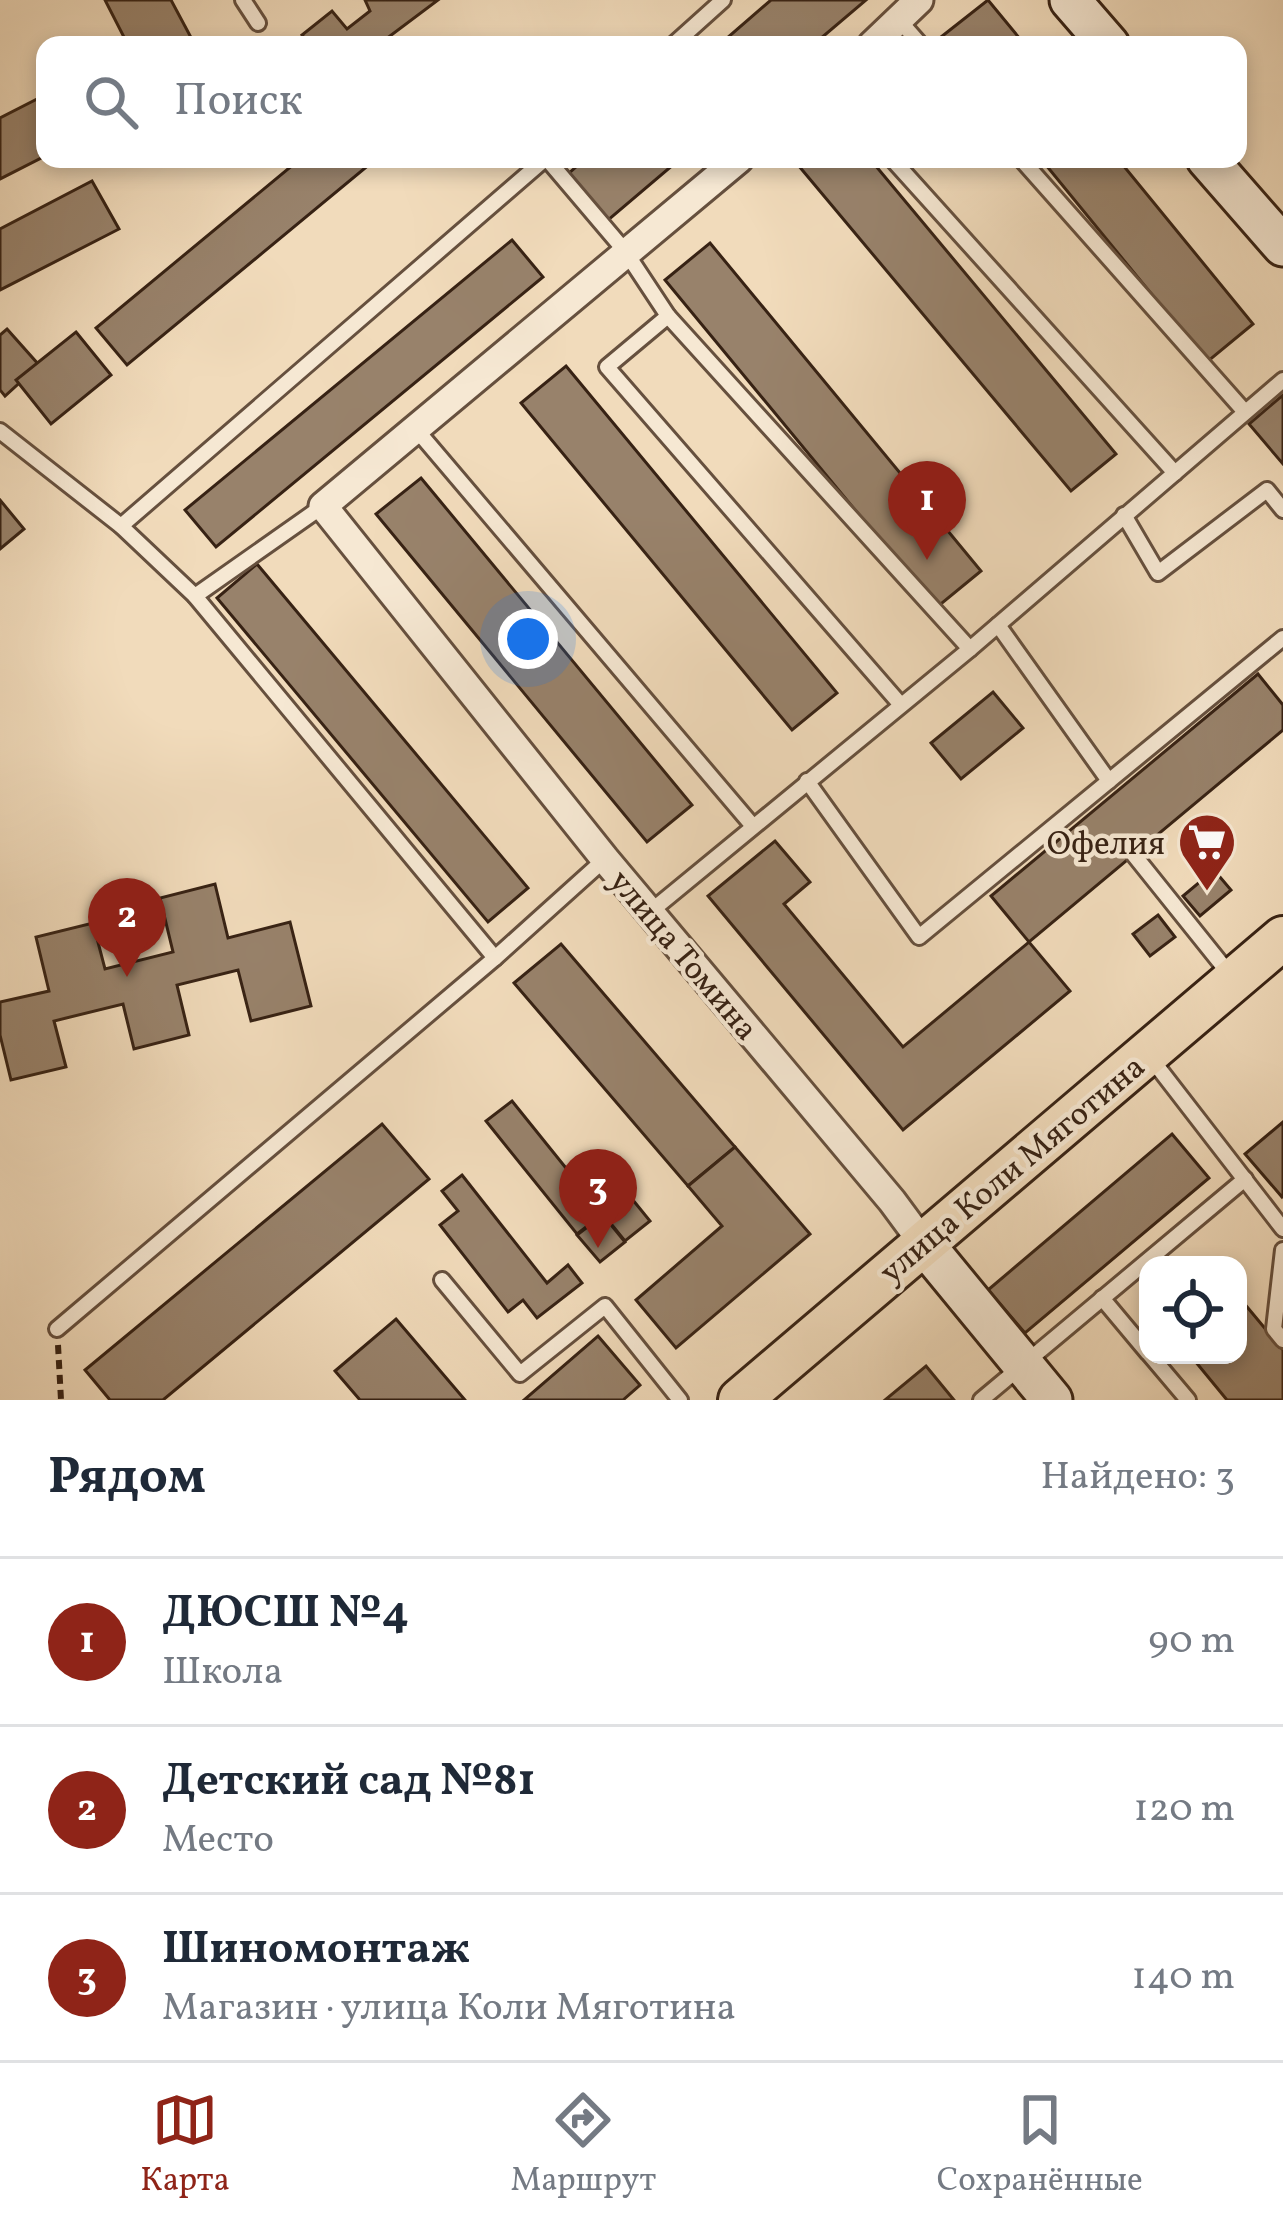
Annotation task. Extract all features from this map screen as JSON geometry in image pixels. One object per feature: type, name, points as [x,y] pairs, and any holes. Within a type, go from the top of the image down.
[{"type":"main road","name":"улица Коли Мяготина","points":[[740,1400],[1283,938]]},
{"type":"street","points":[[881,36],[919,0]]},
{"type":"street","points":[[1070,0],[1101,36]]},
{"type":"street","points":[[323,506],[728,168]]},
{"type":"street","points":[[1215,168],[1283,247]]},
{"type":"street","name":"улица Томина","points":[[323,506],[605,859],[1052,1400]]},
{"type":"lane","points":[[243,0],[258,23]]},
{"type":"lane","points":[[683,36],[724,0]]},
{"type":"lane","points":[[898,20],[913,36]]},
{"type":"lane","points":[[121,526],[536,168]]},
{"type":"lane","points":[[554,168],[625,251],[668,316],[970,649]]},
{"type":"lane","points":[[900,168],[1175,473]]},
{"type":"lane","points":[[1030,168],[1245,412]]},
{"type":"lane","points":[[668,316],[607,367],[901,705]]},
{"type":"lane","points":[[650,912],[970,649],[1283,380]]},
{"type":"lane","points":[[415,428],[752,825]]},
{"type":"lane","points":[[0,431],[121,526],[195,596],[496,958]]},
{"type":"lane","points":[[1124,515],[1158,573],[1267,490],[1283,510]]},
{"type":"lane","points":[[195,596],[323,506]]},
{"type":"lane","points":[[998,625],[1109,781]]},
{"type":"lane","points":[[807,781],[919,937],[1094,802],[1109,781],[1283,638]]},
{"type":"lane","points":[[1134,855],[1234,980]]},
{"type":"lane","points":[[57,1330],[496,958],[605,859]]},
{"type":"lane","points":[[1147,1053],[1283,1229]]},
{"type":"lane","points":[[982,1400],[1245,1179]]},
{"type":"lane","points":[[1283,1250],[1274,1330],[1283,1340]]},
{"type":"lane","points":[[442,1280],[520,1374],[605,1306],[680,1400]]},
{"type":"lane","points":[[1102,1298],[1139,1342]]},
{"type":"lane","points":[[1157,1364],[1188,1400]]},
{"type":"path","points":[[57,1330],[61,1400]]},
{"type":"building","points":[[105,0],[171,0],[190,36],[123,36]]},
{"type":"building","points":[[365,0],[438,0],[390,36],[302,35],[332,11],[347,29],[370,11]]},
{"type":"building","points":[[771,0],[866,0],[824,36],[729,36]]},
{"type":"building","points":[[988,0],[1018,36],[942,36]]},
{"type":"building","points":[[36,100],[36,161],[0,179],[0,118]]},
{"type":"building","points":[[289,168],[365,168],[127,365],[96,328]]},
{"type":"building","points":[[575,168],[669,168],[607,221],[567,175]]},
{"type":"building","points":[[801,168],[878,168],[1116,454],[1071,491]]},
{"type":"building","points":[[1048,168],[1125,168],[1253,324],[1207,362]]},
{"type":"building","points":[[92,181],[119,229],[0,290],[0,229]]},
{"type":"building","points":[[512,240],[543,277],[216,547],[185,510]]},
{"type":"building","points":[[710,243],[981,571],[936,608],[665,280]]},
{"type":"building","points":[[7,329],[39,365],[5,396],[0,390],[0,335]]},
{"type":"building","points":[[76,332],[111,375],[51,424],[16,380]]},
{"type":"building","points":[[566,366],[837,693],[792,730],[521,403]]},
{"type":"building","points":[[1283,395],[1283,464],[1249,424]]},
{"type":"building","points":[[421,478],[692,805],[647,842],[376,514]]},
{"type":"building","points":[[0,500],[24,529],[0,549]]},
{"type":"building","points":[[257,564],[528,888],[488,922],[217,598]]},
{"type":"building","points":[[1258,674],[1283,705],[1283,730],[1029,942],[991,896]]},
{"type":"building","points":[[993,692],[1023,728],[961,779],[931,743]]},
{"type":"building","points":[[775,841],[810,882],[784,904],[903,1047],[1029,942],[1070,991],[903,1130],[708,896]]},
{"type":"building","name":"Офелия","points":[[1214,870],[1231,890],[1200,916],[1183,896]]},
{"type":"building","points":[[215,884],[228,938],[290,922],[311,1006],[251,1021],[238,970],[177,985],[189,1035],[134,1049],[123,1004],[54,1021],[66,1067],[11,1080],[0,1035],[0,1002],[49,991],[36,937],[93,923],[105,969],[173,952],[160,898]]},
{"type":"building","points":[[1158,915],[1175,937],[1150,956],[1133,934]]},
{"type":"building","points":[[561,944],[735,1147],[688,1186],[514,983]]},
{"type":"building","points":[[512,1101],[603,1214],[577,1234],[486,1121]]},
{"type":"building","points":[[1283,1122],[1283,1196],[1282,1197],[1245,1154]]},
{"type":"building","points":[[382,1124],[429,1179],[163,1400],[110,1400],[85,1370]]},
{"type":"building","points":[[1172,1134],[1209,1178],[1025,1333],[988,1290]]},
{"type":"building","points":[[735,1147],[810,1234],[676,1348],[636,1300],[722,1226],[688,1186]]},
{"type":"building","points":[[462,1175],[547,1283],[568,1265],[582,1283],[537,1318],[523,1300],[508,1312],[440,1225],[458,1211],[442,1191]]},
{"type":"building","points":[[628,1194],[650,1221],[625,1241],[603,1214]]},
{"type":"building","points":[[603,1215],[625,1242],[600,1262],[577,1235]]},
{"type":"building","points":[[1247,1307],[1283,1350],[1283,1400],[1227,1400],[1197,1364],[1247,1364]]},
{"type":"building","points":[[396,1319],[465,1400],[360,1400],[335,1371]]},
{"type":"building","points":[[598,1336],[640,1385],[623,1400],[524,1400]]},
{"type":"building","points":[[926,1366],[954,1400],[885,1400]]},
{"type":"place","name":"ДЮСШ №4","points":[[927,560]]},
{"type":"place","name":"Офелия","points":[[1207,893]]},
{"type":"place","name":"Детский сад №81","points":[[127,977]]},
{"type":"place","name":"Шиномонтаж","points":[[598,1248]]}]
